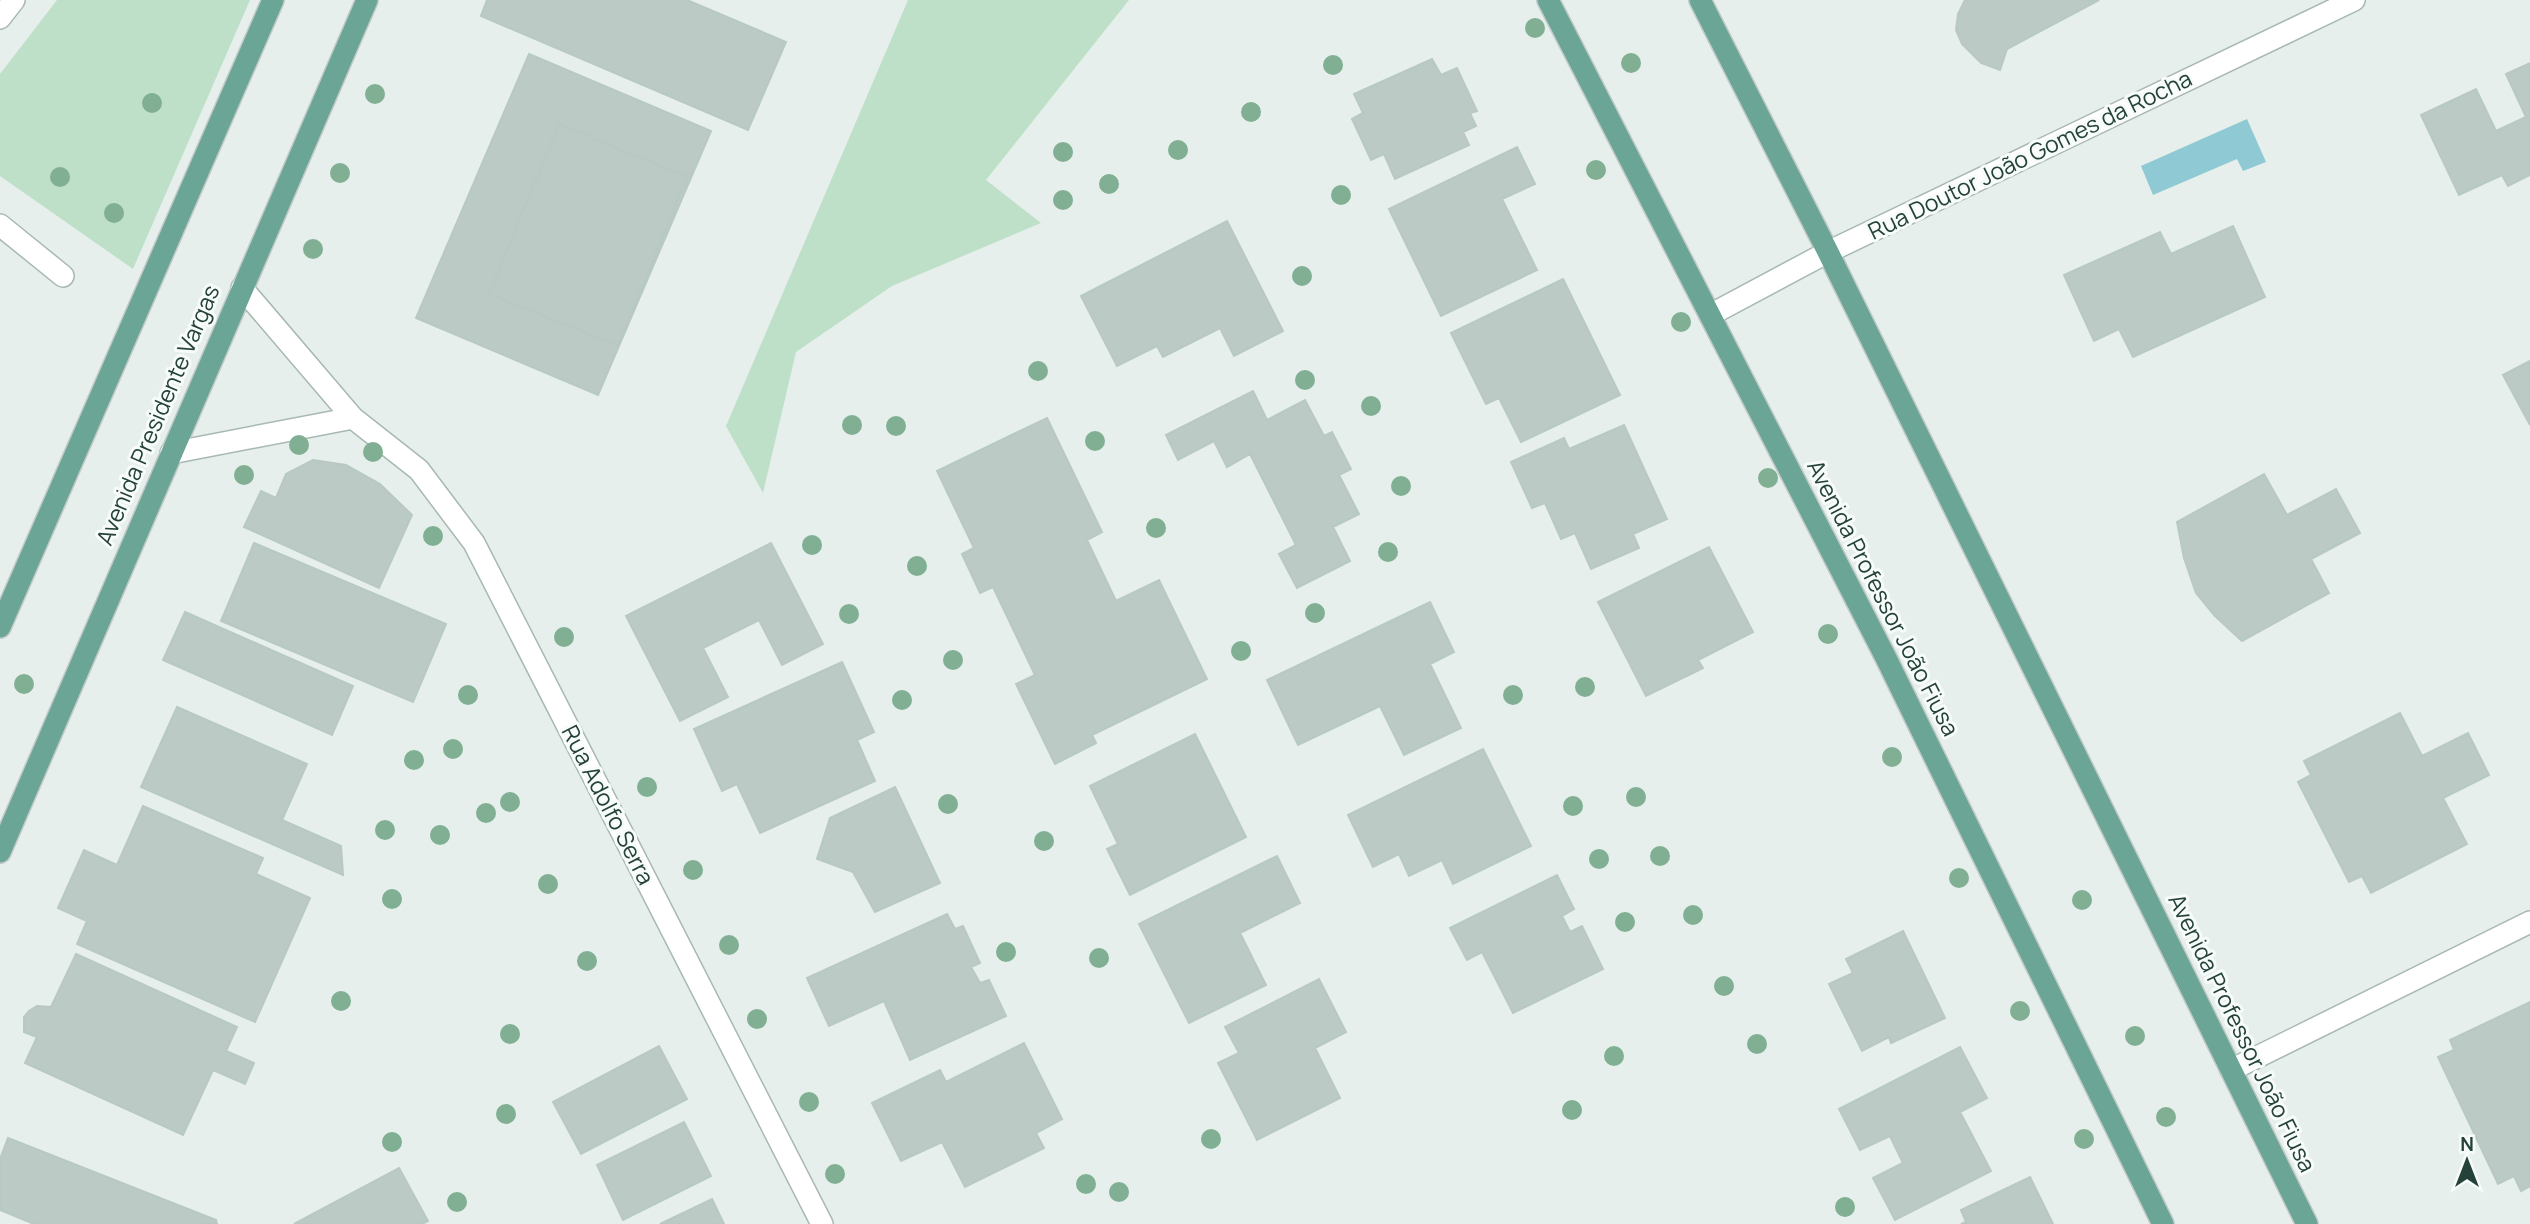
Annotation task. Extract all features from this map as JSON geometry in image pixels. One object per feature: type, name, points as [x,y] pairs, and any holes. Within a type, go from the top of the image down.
[{"type":"main road","points":[[0,627],[273,0]]},
{"type":"main road","name":"Avenida Presidente Vargas","points":[[0,852],[367,0]]},
{"type":"main road","name":"Avenida Professor João Fiusa","points":[[1548,0],[1886,658],[2163,1224]]},
{"type":"main road","name":"Avenida Professor João Fiusa","points":[[1700,0],[1828,252],[2307,1224]]},
{"type":"street","points":[[0,19],[14,0]]},
{"type":"street","name":"Rua Doutor João Gomes da Rocha","points":[[1710,315],[1828,252],[2354,0]]},
{"type":"street","points":[[0,225],[63,276]]},
{"type":"street","name":"Rua Adolfo Serra","points":[[242,288],[353,418],[419,470],[474,543],[822,1224]]},
{"type":"street","points":[[172,453],[353,418]]},
{"type":"street","points":[[2231,1070],[2530,922]]},
{"type":"green space","points":[[57,0],[250,0],[133,269],[0,176],[0,74]]},
{"type":"green space","points":[[908,0],[1129,0],[986,180],[1041,223],[892,286],[796,352],[763,493],[726,426]]},
{"type":"water","points":[[2247,119],[2266,162],[2243,171],[2237,159],[2153,195],[2141,166]]},
{"type":"building","points":[[487,0],[687,0],[786,42],[748,130],[481,16]]},
{"type":"building","points":[[1965,0],[2099,0],[2007,49],[2000,70],[1981,63],[1962,44],[1956,30],[1958,14]]},
{"type":"building","points":[[529,54],[711,131],[598,395],[416,318]]},
{"type":"building","points":[[1432,59],[1441,75],[1457,68],[1477,111],[1470,113],[1476,126],[1463,132],[1469,145],[1395,179],[1384,154],[1371,160],[1352,119],[1363,113],[1354,94]]},
{"type":"building","points":[[2530,63],[2530,175],[2508,186],[2502,175],[2459,195],[2421,115],[2476,89],[2496,131],[2526,117],[2506,74]]},
{"type":"building","points":[[559,124],[687,177],[618,346],[489,294]]},
{"type":"building","points":[[1517,147],[1535,184],[1502,199],[1537,270],[1441,316],[1389,209]]},
{"type":"building","points":[[1227,221],[1283,331],[1234,356],[1220,328],[1163,357],[1157,346],[1117,366],[1081,296]]},
{"type":"building","points":[[2233,226],[2265,297],[2133,357],[2119,329],[2094,341],[2064,275],[2160,232],[2171,254]]},
{"type":"building","points":[[1563,279],[1620,395],[1521,442],[1499,398],[1486,404],[1451,333]]},
{"type":"building","points":[[2530,361],[2530,425],[2503,375]]},
{"type":"building","points":[[1253,391],[1267,420],[1305,400],[1324,436],[1332,432],[1351,469],[1339,475],[1359,514],[1333,527],[1350,561],[1297,588],[1279,554],[1296,545],[1250,454],[1227,467],[1214,441],[1178,460],[1166,435]]},
{"type":"building","points":[[1047,418],[1102,532],[1087,540],[1116,601],[1159,580],[1207,679],[1092,735],[1096,743],[1055,764],[1016,684],[1035,675],[993,587],[980,593],[962,554],[974,548],[937,471]]},
{"type":"building","points":[[1624,425],[1667,519],[1633,534],[1639,548],[1591,569],[1575,533],[1561,539],[1545,503],[1532,508],[1511,462],[1564,438],[1569,449]]},
{"type":"building","points":[[313,460],[346,465],[380,484],[412,515],[379,588],[244,527],[261,491],[276,498],[286,474]]},
{"type":"building","points":[[2264,474],[2287,515],[2336,489],[2360,533],[2311,559],[2329,593],[2242,641],[2215,616],[2196,593],[2184,558],[2177,522]]},
{"type":"building","points":[[254,543],[446,624],[413,702],[221,621]]},
{"type":"building","points":[[771,543],[823,644],[782,665],[759,620],[703,648],[728,697],[680,721],[626,616]]},
{"type":"building","points":[[1709,547],[1753,632],[1698,660],[1703,668],[1646,696],[1598,602]]},
{"type":"building","points":[[1430,602],[1454,652],[1430,664],[1461,728],[1404,755],[1380,706],[1298,745],[1267,680]]},
{"type":"building","points":[[185,612],[353,686],[332,735],[163,660]]},
{"type":"building","points":[[842,662],[874,732],[857,740],[875,781],[760,833],[737,784],[722,791],[694,729]]},
{"type":"building","points":[[177,707],[307,764],[282,820],[341,846],[343,875],[141,787]]},
{"type":"building","points":[[2400,713],[2422,756],[2468,733],[2489,775],[2443,798],[2467,844],[2371,893],[2362,876],[2349,882],[2298,782],[2311,775],[2304,761]]},
{"type":"building","points":[[1195,734],[1246,837],[1130,895],[1107,849],[1118,844],[1090,786]]},
{"type":"building","points":[[1483,749],[1531,846],[1453,884],[1442,860],[1409,876],[1399,854],[1373,867],[1348,815]]},
{"type":"building","points":[[895,787],[940,883],[875,912],[853,872],[817,859],[830,818]]},
{"type":"building","points":[[143,806],[263,858],[256,874],[310,898],[255,1022],[77,944],[87,921],[58,908],[84,850],[117,865]]},
{"type":"building","points":[[1277,856],[1300,903],[1240,933],[1266,985],[1189,1023],[1139,924]]},
{"type":"building","points":[[1557,875],[1574,909],[1562,916],[1570,932],[1582,926],[1603,969],[1513,1013],[1482,952],[1467,960],[1450,928]]},
{"type":"building","points":[[947,914],[955,929],[963,926],[980,963],[971,967],[980,983],[989,980],[1006,1016],[910,1060],[884,1001],[829,1026],[807,978]]},
{"type":"building","points":[[1903,931],[1945,1018],[1891,1043],[1889,1037],[1862,1051],[1829,984],[1853,973],[1846,959]]},
{"type":"building","points":[[76,954],[237,1027],[226,1051],[254,1063],[245,1084],[213,1070],[183,1135],[25,1063],[37,1037],[24,1032],[24,1017],[37,1006],[51,1007]]},
{"type":"building","points":[[1319,979],[1346,1032],[1315,1048],[1340,1098],[1257,1140],[1218,1063],[1239,1053],[1225,1027]]},
{"type":"building","points":[[2530,1002],[2530,1186],[2521,1191],[2514,1176],[2498,1184],[2438,1057],[2454,1050],[2450,1040]]},
{"type":"building","points":[[1024,1043],[1062,1119],[1036,1133],[1044,1148],[965,1187],[942,1142],[901,1161],[872,1103],[940,1070],[946,1082]]},
{"type":"building","points":[[659,1046],[687,1099],[581,1154],[553,1102]]},
{"type":"building","points":[[1960,1047],[1987,1098],[1960,1112],[1991,1171],[1895,1220],[1873,1178],[1903,1163],[1890,1136],[1860,1150],[1839,1109]]},
{"type":"building","points":[[684,1122],[711,1176],[623,1220],[597,1165]]},
{"type":"building","points":[[8,1138],[216,1220],[217,1224],[34,1224],[0,1210],[0,1159]]},
{"type":"building","points":[[399,1168],[428,1221],[422,1224],[294,1224]]},
{"type":"building","points":[[2030,1177],[2053,1224],[1961,1224],[1966,1222],[1961,1210]]},
{"type":"building","points":[[712,1199],[724,1224],[660,1224]]}]
